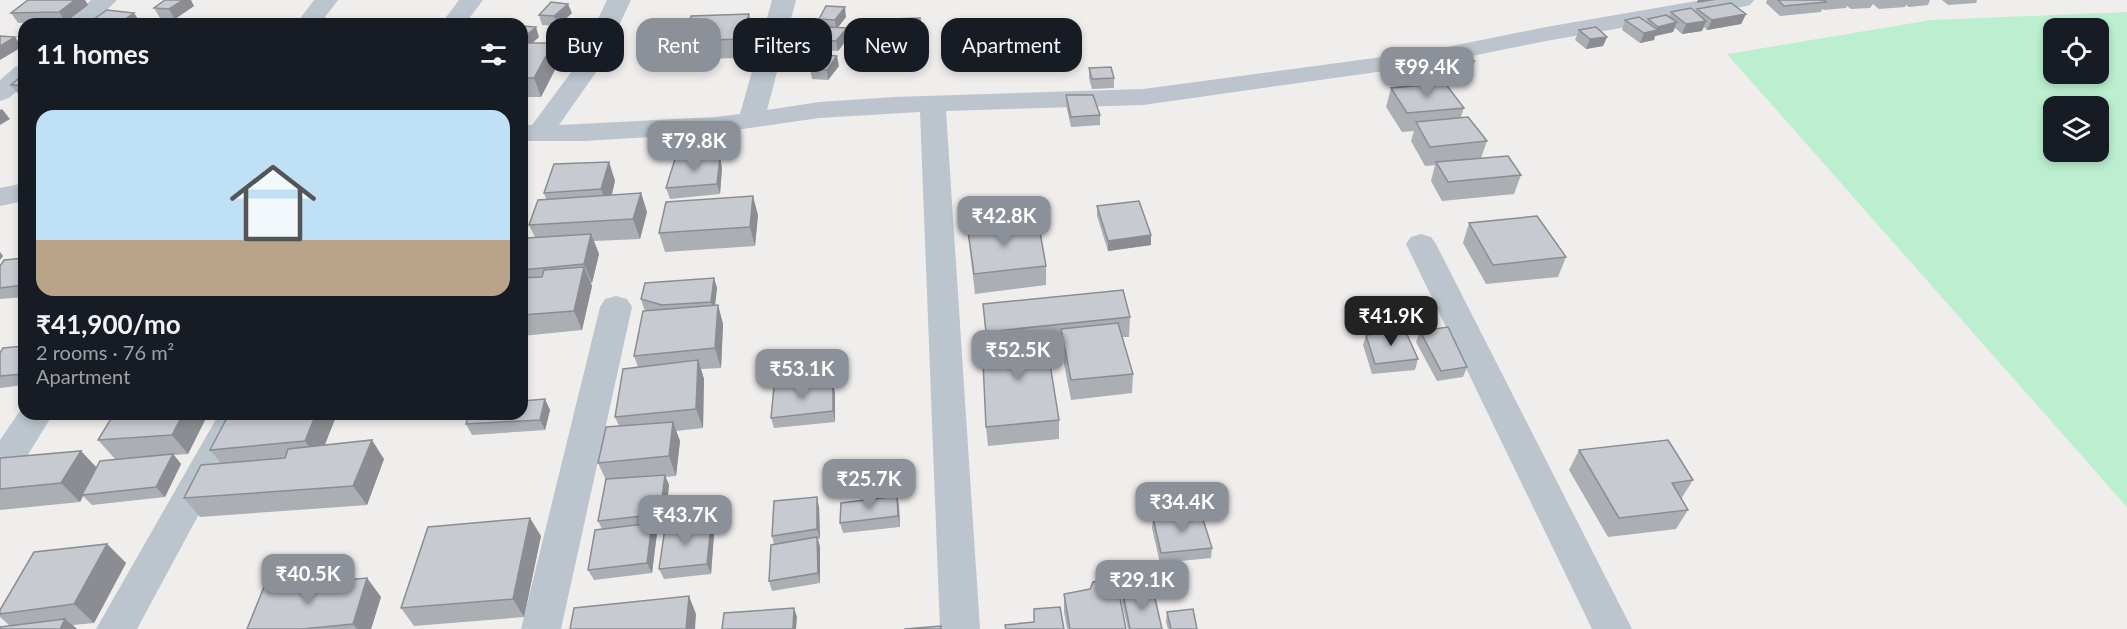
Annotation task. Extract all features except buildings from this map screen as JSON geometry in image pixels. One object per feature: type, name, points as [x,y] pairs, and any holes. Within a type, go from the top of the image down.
[{"type":"street","points":[[85,18],[105,0]]},
{"type":"street","points":[[312,18],[326,0]]},
{"type":"street","points":[[458,18],[471,0]]},
{"type":"street","points":[[531,133],[587,68],[619,0]]},
{"type":"street","points":[[751,120],[784,0]]},
{"type":"street","points":[[531,133],[703,126],[819,110],[1143,97],[1230,87],[1427,58],[1546,34],[1742,0]]},
{"type":"street","points":[[0,93],[18,77]]},
{"type":"street","points":[[933,104],[948,347],[960,629]]},
{"type":"street","points":[[0,197],[18,193]]},
{"type":"street","points":[[1421,244],[1612,629]]},
{"type":"street","points":[[541,629],[616,307]]},
{"type":"street","points":[[0,469],[32,420]]},
{"type":"street","points":[[116,629],[233,420]]},
{"type":"green space","points":[[2127,12],[2127,507],[1727,54],[1931,20]]}]
